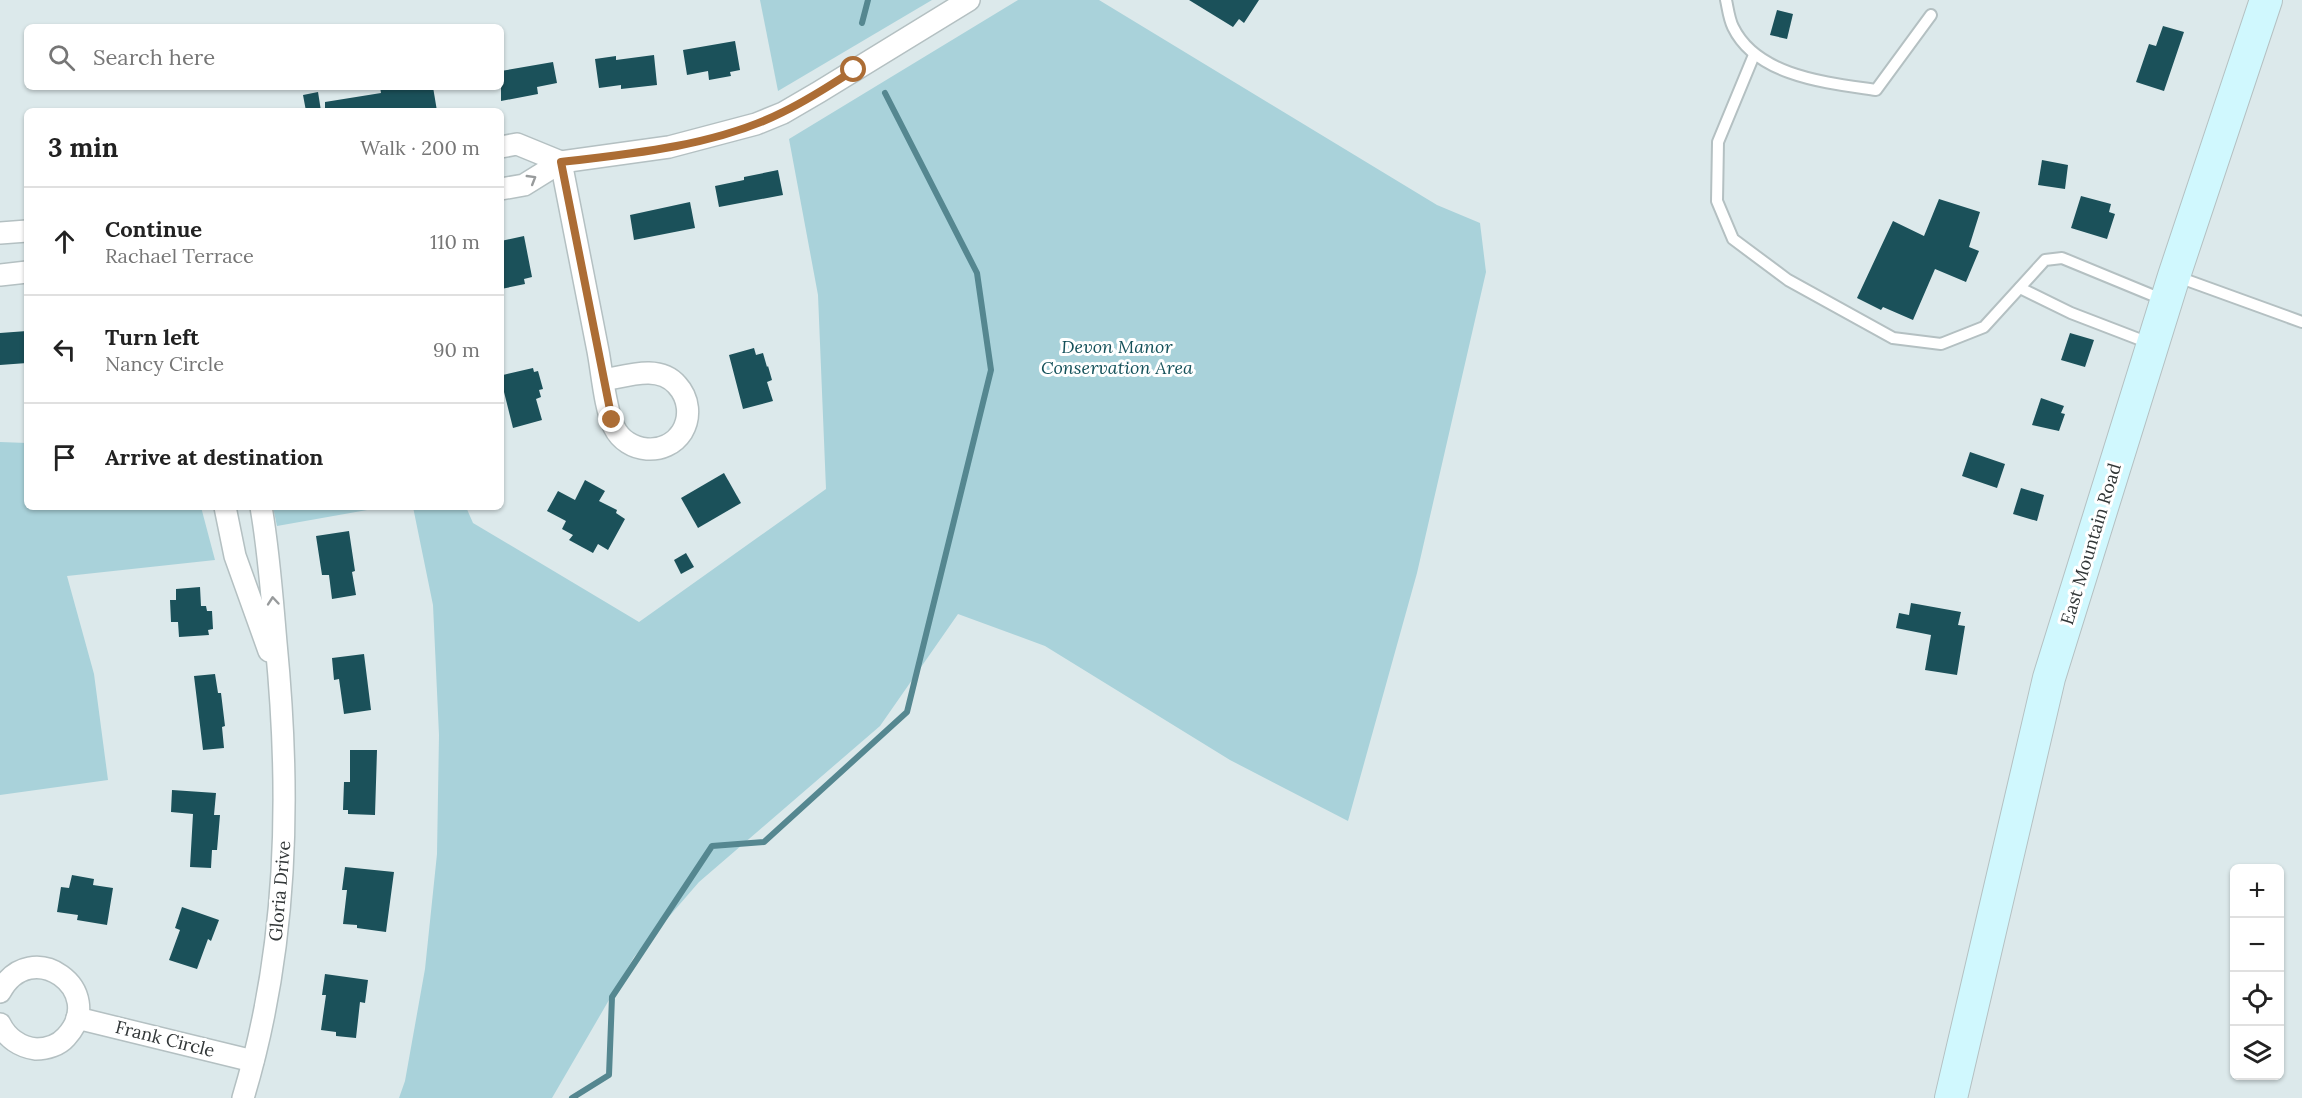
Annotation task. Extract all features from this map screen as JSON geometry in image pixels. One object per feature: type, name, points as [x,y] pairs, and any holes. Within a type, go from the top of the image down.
[{"type":"main road","name":"East Mountain Road","points":[[1951,1098],[2049,678],[2153,344],[2266,0]]},
{"type":"street","points":[[504,188],[524,185],[561,162],[669,147],[756,124],[783,113],[969,0]]},
{"type":"street","points":[[504,146],[517,144],[561,162]]},
{"type":"street","points":[[561,162],[604,380]]},
{"type":"street","points":[[0,234],[24,231]]},
{"type":"street","points":[[0,275],[24,272]]},
{"type":"street","name":"Gloria Drive","points":[[226,510],[235,556],[280,680]]},
{"type":"street","name":"Gloria Drive","points":[[243,1098],[271,973],[282,884],[285,782],[280,680],[267,541],[262,510]]},
{"type":"street","points":[[0,992],[10,977],[29,968],[42,967],[56,971],[67,979],[75,991],[78,1004],[77,1018],[72,1030],[63,1040],[52,1046],[39,1049],[26,1047],[14,1041],[4,1032],[0,1024]]},
{"type":"street","name":"Frank Circle","points":[[77,1018],[253,1061]]},
{"type":"lane","points":[[1726,0],[1733,27],[1754,55],[1807,79],[1876,90],[1931,15]]},
{"type":"lane","points":[[1754,55],[1718,142],[1717,201],[1733,239],[1788,280],[1893,338],[1941,344],[1984,327],[2045,260],[2062,258],[2302,322]]},
{"type":"lane","points":[[2020,288],[2071,313],[2153,344]]},
{"type":"green space","points":[[760,0],[932,0],[778,91]]},
{"type":"green space","name":"Devon Manor Conservation Area","points":[[1018,0],[1099,0],[1437,205],[1480,223],[1486,272],[1417,573],[1348,821],[1230,760],[1045,646],[958,614],[880,726],[699,882],[634,957],[552,1098],[399,1098],[405,1081],[425,969],[437,854],[439,735],[433,605],[414,510],[467,510],[473,523],[639,622],[826,489],[818,295],[789,139]]},
{"type":"green space","points":[[0,442],[24,443],[24,510],[202,510],[215,560],[67,576],[94,674],[108,780],[0,795]]},
{"type":"green space","points":[[274,510],[367,510],[277,526]]},
{"type":"building","points":[[1189,0],[1259,0],[1244,23],[1239,19],[1233,27]]},
{"type":"building","points":[[1777,10],[1793,14],[1787,39],[1770,35]]},
{"type":"building","points":[[2163,26],[2184,32],[2164,91],[2136,82],[2149,44],[2156,46]]},
{"type":"building","points":[[735,41],[740,70],[730,72],[731,76],[709,80],[708,71],[687,75],[683,50]]},
{"type":"building","points":[[654,55],[657,85],[621,89],[621,85],[599,88],[595,59],[616,56],[616,60]]},
{"type":"building","points":[[553,62],[557,83],[537,87],[538,94],[501,101],[501,90],[504,90],[504,70]]},
{"type":"building","points":[[380,90],[434,90],[436,108],[325,108],[325,102],[381,93]]},
{"type":"building","points":[[318,92],[321,108],[305,108],[303,95]]},
{"type":"building","points":[[2042,160],[2068,165],[2065,189],[2038,185]]},
{"type":"building","points":[[778,170],[783,195],[719,207],[715,186]]},
{"type":"building","points":[[2081,196],[2111,204],[2109,212],[2115,214],[2107,239],[2071,228]]},
{"type":"building","points":[[1939,199],[1980,212],[1969,247],[1979,251],[1966,282],[1935,269],[1913,320],[1883,307],[1881,310],[1857,298],[1893,221],[1924,236]]},
{"type":"building","points":[[690,202],[695,228],[634,240],[630,215]]},
{"type":"building","points":[[524,236],[532,277],[524,279],[525,284],[504,288],[504,240]]},
{"type":"building","points":[[24,331],[24,363],[0,365],[0,333]]},
{"type":"building","points":[[2070,333],[2094,340],[2085,367],[2061,360]]},
{"type":"building","points":[[754,348],[756,355],[763,353],[768,366],[772,380],[767,382],[773,401],[743,409],[729,355]]},
{"type":"building","points":[[533,368],[534,372],[538,371],[543,389],[539,390],[541,397],[536,399],[542,420],[513,428],[504,392],[504,375]]},
{"type":"building","points":[[2041,398],[2064,406],[2061,413],[2065,414],[2059,431],[2032,425]]},
{"type":"building","points":[[1970,452],[2005,464],[1997,488],[1962,476]]},
{"type":"building","points":[[724,473],[741,503],[698,528],[681,498]]},
{"type":"building","points":[[585,480],[605,491],[599,501],[617,510],[616,513],[625,519],[608,550],[598,544],[593,553],[569,540],[573,535],[562,529],[566,521],[547,511],[558,491],[575,500]]},
{"type":"building","points":[[2021,488],[2044,495],[2037,521],[2013,514]]},
{"type":"building","points":[[349,531],[356,595],[332,599],[329,575],[322,575],[316,536]]},
{"type":"building","points":[[686,553],[694,567],[681,574],[674,560]]},
{"type":"building","points":[[200,587],[201,606],[206,606],[207,611],[212,611],[213,629],[208,630],[209,635],[179,637],[178,622],[171,622],[170,600],[176,600],[176,589]]},
{"type":"building","points":[[1911,603],[1961,612],[1958,625],[1965,626],[1957,675],[1925,670],[1931,635],[1896,628],[1899,613],[1909,615]]},
{"type":"building","points":[[364,654],[371,710],[344,714],[339,679],[334,680],[332,658]]},
{"type":"building","points":[[215,674],[218,693],[221,693],[225,726],[222,727],[224,748],[203,750],[194,676]]},
{"type":"building","points":[[350,750],[377,750],[375,815],[348,814],[348,810],[343,810],[344,782],[350,782]]},
{"type":"building","points":[[172,790],[216,793],[214,815],[220,815],[217,850],[212,850],[211,868],[190,867],[193,814],[171,812]]},
{"type":"building","points":[[345,867],[394,872],[386,932],[343,924],[347,890],[342,890]]},
{"type":"building","points":[[72,875],[94,879],[93,885],[113,888],[107,925],[77,920],[78,915],[57,912],[61,887],[69,888]]},
{"type":"building","points":[[182,907],[219,920],[211,941],[208,939],[197,969],[169,960],[180,930],[175,928]]},
{"type":"building","points":[[325,974],[368,980],[365,1003],[360,1002],[356,1038],[336,1036],[336,1032],[321,1030],[326,995],[322,995]]},
{"type":"waterway","points":[[862,23],[868,0]]},
{"type":"waterway","points":[[572,1098],[609,1075],[612,997],[712,846],[764,842],[907,712],[991,370],[977,273],[885,93]]},
{"type":"route","points":[[612,420],[561,162],[669,147],[756,124],[783,113],[854,70]]}]
